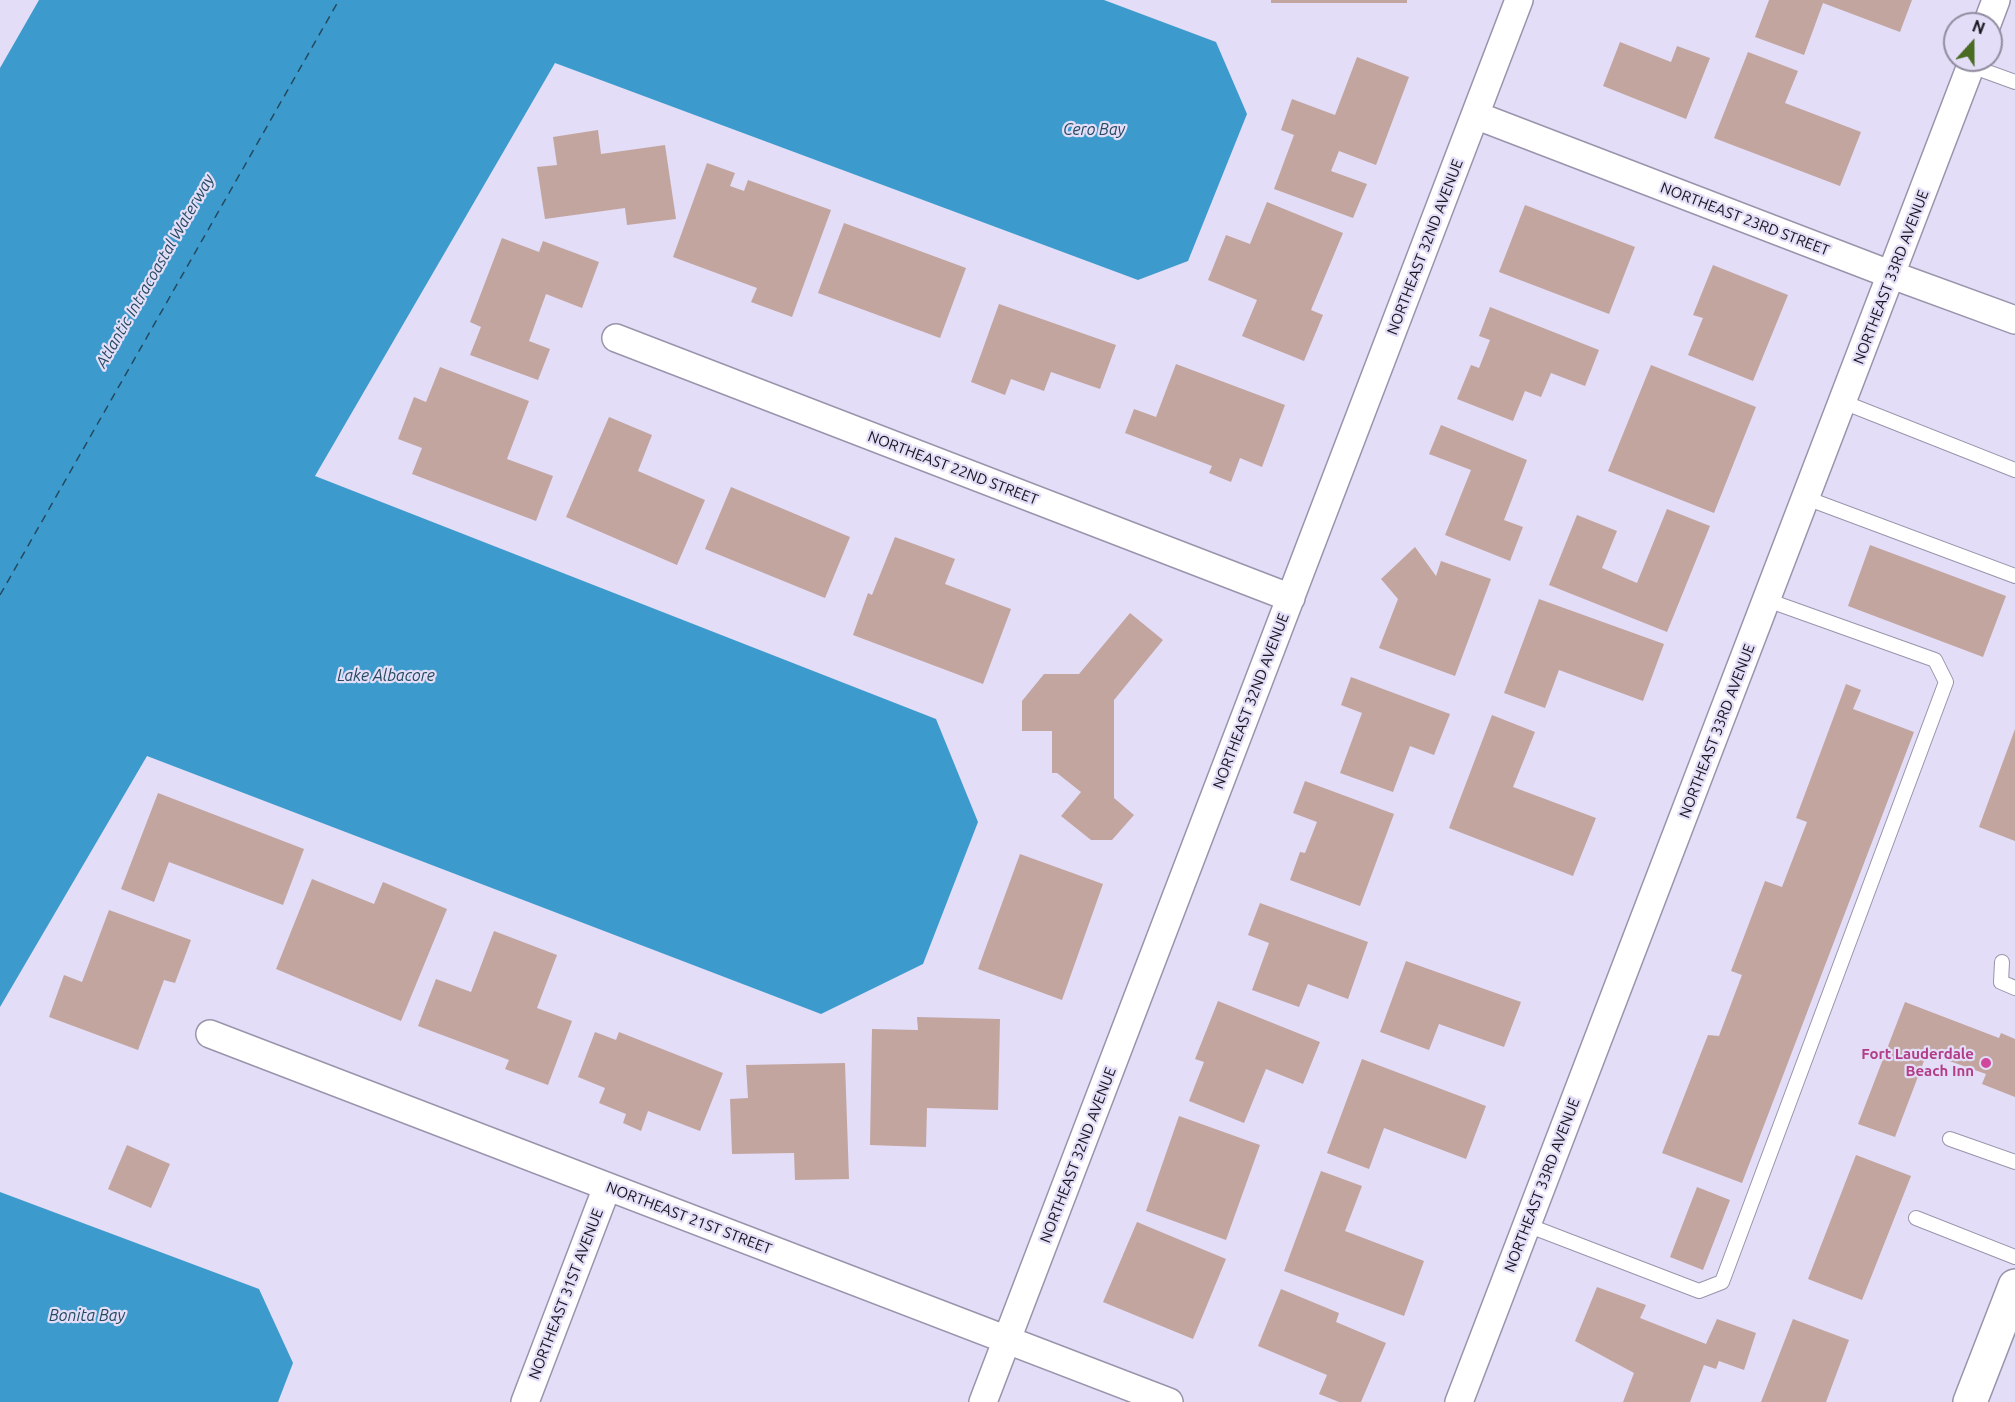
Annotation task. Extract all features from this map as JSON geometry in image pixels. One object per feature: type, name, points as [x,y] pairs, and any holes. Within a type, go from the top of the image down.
[{"type":"main road","points":[[1970,1402],[2015,1286]]},
{"type":"street","name":"NORTHEAST 32ND AVENUE","points":[[983,1402],[1519,0]]},
{"type":"street","name":"NORTHEAST 33RD AVENUE","points":[[1459,1402],[1969,72]]},
{"type":"street","name":"NORTHEAST 23RD STREET","points":[[1475,115],[2015,320]]},
{"type":"street","name":"NORTHEAST 22ND STREET","points":[[616,338],[1290,598]]},
{"type":"street","name":"NORTHEAST 21ST STREET","points":[[210,1034],[1169,1402]]},
{"type":"street","name":"NORTHEAST 31ST AVENUE","points":[[525,1402],[607,1187]]},
{"type":"lane","points":[[1992,72],[2015,82]]},
{"type":"lane","points":[[1843,402],[2015,470]]},
{"type":"lane","points":[[1806,498],[2015,576]]},
{"type":"lane","points":[[1527,1225],[1699,1291],[1722,1282],[1946,682],[1935,660],[1767,600]]},
{"type":"lane","points":[[2002,962],[2001,982],[2015,988]]},
{"type":"lane","points":[[1950,1139],[2015,1162]]},
{"type":"lane","points":[[1916,1218],[2015,1257]]},
{"type":"water","points":[[39,0],[1104,0],[1216,42],[1247,114],[1188,261],[1138,280],[555,63],[315,476],[936,719],[978,822],[923,964],[821,1014],[147,756],[0,1007],[0,68]]},
{"type":"water","name":"Bonita Bay","points":[[0,1192],[259,1289],[293,1363],[278,1402],[0,1402]]},
{"type":"building","points":[[1271,0],[1407,0],[1407,3],[1271,3]]},
{"type":"building","points":[[1769,0],[1912,0],[1900,32],[1823,3],[1804,55],[1755,37]]},
{"type":"building","points":[[1620,42],[1671,62],[1677,46],[1710,58],[1686,119],[1603,86]]},
{"type":"building","points":[[1748,52],[1798,71],[1785,103],[1861,132],[1840,186],[1714,138]]},
{"type":"building","points":[[1357,57],[1409,77],[1376,165],[1339,151],[1331,171],[1367,184],[1353,218],[1274,189],[1294,135],[1281,130],[1292,99],[1335,115]]},
{"type":"building","points":[[598,130],[601,154],[665,145],[676,219],[627,225],[625,208],[545,219],[537,167],[557,165],[553,137]]},
{"type":"building","points":[[707,163],[735,173],[730,186],[744,191],[748,180],[831,210],[792,317],[751,302],[757,288],[673,257]]},
{"type":"building","points":[[1267,202],[1343,233],[1311,310],[1323,315],[1304,361],[1242,336],[1257,300],[1208,280],[1226,235],[1250,244]]},
{"type":"building","points":[[1525,205],[1635,247],[1609,314],[1499,272]]},
{"type":"building","points":[[844,223],[966,268],[940,338],[818,293]]},
{"type":"building","points":[[502,238],[539,252],[543,241],[599,262],[582,308],[546,294],[529,341],[550,349],[538,380],[470,355],[481,327],[470,322]]},
{"type":"building","points":[[1713,265],[1788,295],[1753,381],[1688,355],[1703,318],[1693,315]]},
{"type":"building","points":[[999,304],[1116,345],[1100,389],[1051,372],[1044,391],[1011,379],[1005,395],[971,382]]},
{"type":"building","points":[[1490,307],[1599,350],[1585,386],[1551,373],[1541,397],[1525,391],[1513,421],[1457,399],[1471,365],[1479,368],[1490,340],[1479,336]]},
{"type":"building","points":[[1176,364],[1285,405],[1262,467],[1240,458],[1231,482],[1209,473],[1212,466],[1125,433],[1134,409],[1156,417]]},
{"type":"building","points":[[1651,365],[1756,407],[1714,513],[1608,471]]},
{"type":"building","points":[[440,367],[529,401],[507,459],[553,476],[536,521],[412,474],[422,448],[398,439],[414,397],[426,402]]},
{"type":"building","points":[[609,417],[652,435],[638,471],[705,500],[677,565],[566,517]]},
{"type":"building","points":[[1441,425],[1527,460],[1504,520],[1523,527],[1510,561],[1445,535],[1471,470],[1429,454]]},
{"type":"building","points":[[731,487],[850,537],[825,598],[705,549]]},
{"type":"building","points":[[1667,509],[1710,526],[1667,632],[1549,585],[1577,515],[1617,531],[1602,568],[1637,583]]},
{"type":"building","points":[[895,537],[955,559],[945,584],[1011,609],[983,684],[853,635],[868,593],[872,595]]},
{"type":"building","points":[[1870,545],[2006,596],[1983,657],[1848,606]]},
{"type":"building","points":[[1415,547],[1436,576],[1441,561],[1491,579],[1455,676],[1379,648],[1398,599],[1381,579]]},
{"type":"building","points":[[1539,599],[1664,644],[1643,701],[1559,670],[1545,708],[1504,693]]},
{"type":"building","points":[[1130,613],[1163,640],[1114,700],[1114,798],[1134,815],[1112,840],[1091,840],[1061,816],[1081,792],[1057,773],[1052,773],[1052,731],[1022,731],[1022,701],[1044,674],[1079,674]]},
{"type":"building","points":[[1351,677],[1450,714],[1434,755],[1410,746],[1393,792],[1340,773],[1362,713],[1341,705]]},
{"type":"building","points":[[1846,684],[1861,690],[1853,709],[1914,732],[1742,1183],[1662,1153],[1708,1035],[1719,1036],[1742,975],[1731,971],[1765,881],[1782,887],[1807,822],[1796,818]]},
{"type":"building","points":[[1492,715],[1535,732],[1513,787],[1596,818],[1573,876],[1449,828]]},
{"type":"building","points":[[2015,729],[2015,841],[1979,827]]},
{"type":"building","points":[[1305,781],[1394,814],[1360,906],[1290,880],[1300,852],[1305,853],[1317,822],[1293,813]]},
{"type":"building","points":[[158,793],[304,849],[283,905],[169,862],[154,902],[121,889]]},
{"type":"building","points":[[1020,854],[1103,884],[1062,1000],[978,969]]},
{"type":"building","points":[[312,879],[374,904],[383,882],[447,909],[401,1021],[276,969]]},
{"type":"building","points":[[1260,903],[1368,942],[1348,999],[1308,984],[1299,1007],[1252,990],[1269,943],[1248,935]]},
{"type":"building","points":[[109,910],[191,940],[175,983],[164,980],[138,1050],[49,1017],[64,975],[82,982]]},
{"type":"building","points":[[494,931],[557,955],[537,1008],[572,1021],[548,1085],[505,1069],[509,1060],[418,1026],[436,979],[471,992]]},
{"type":"building","points":[[1406,961],[1521,1002],[1504,1047],[1439,1024],[1429,1050],[1380,1032]]},
{"type":"building","points":[[1218,1001],[1320,1042],[1303,1084],[1266,1069],[1244,1123],[1189,1101],[1204,1062],[1195,1059]]},
{"type":"building","name":"Fort Lauderdale Beach Inn","points":[[1905,1002],[1999,1038],[2001,1033],[2015,1039],[2015,1097],[1982,1084],[1986,1074],[1927,1053],[1895,1137],[1858,1124]]},
{"type":"building","points":[[917,1017],[1000,1019],[998,1110],[927,1108],[926,1147],[870,1145],[872,1029],[918,1030]]},
{"type":"building","points":[[595,1032],[616,1040],[619,1032],[723,1073],[700,1131],[648,1111],[641,1131],[623,1123],[626,1114],[599,1103],[605,1088],[578,1077]]},
{"type":"building","points":[[1362,1059],[1486,1106],[1466,1159],[1384,1128],[1369,1169],[1327,1153]]},
{"type":"building","points":[[845,1063],[849,1179],[795,1180],[794,1153],[732,1154],[730,1099],[748,1098],[746,1065]]},
{"type":"building","points":[[1179,1116],[1260,1145],[1226,1240],[1146,1211]]},
{"type":"building","points":[[127,1145],[170,1164],[151,1208],[108,1189]]},
{"type":"building","points":[[1856,1155],[1911,1176],[1862,1300],[1808,1279]]},
{"type":"building","points":[[1321,1171],[1362,1186],[1345,1231],[1424,1261],[1404,1316],[1284,1271]]},
{"type":"building","points":[[1697,1187],[1730,1200],[1703,1270],[1670,1257]]},
{"type":"building","points":[[1137,1222],[1226,1259],[1193,1339],[1103,1302]]},
{"type":"building","points":[[1597,1287],[1646,1305],[1640,1318],[1706,1344],[1717,1319],[1756,1333],[1744,1370],[1719,1361],[1716,1369],[1704,1365],[1690,1402],[1623,1402],[1634,1373],[1575,1341]]},
{"type":"building","points":[[1281,1289],[1339,1313],[1336,1322],[1386,1343],[1361,1402],[1339,1402],[1319,1394],[1327,1375],[1258,1346]]},
{"type":"building","points":[[1793,1319],[1849,1340],[1826,1402],[1761,1402]]},
{"type":"ferry route","points":[[0,595],[339,0]]},
{"type":"place","name":"Fort Lauderdale Beach Inn","points":[[1986,1063]]},
{"type":"water label","name":"Cero Bay","points":[[1094,130]]},
{"type":"water label","name":"Atlantic Intracoastal Waterway","points":[[155,271]]},
{"type":"water label","name":"Lake Albacore","points":[[386,676]]}]
